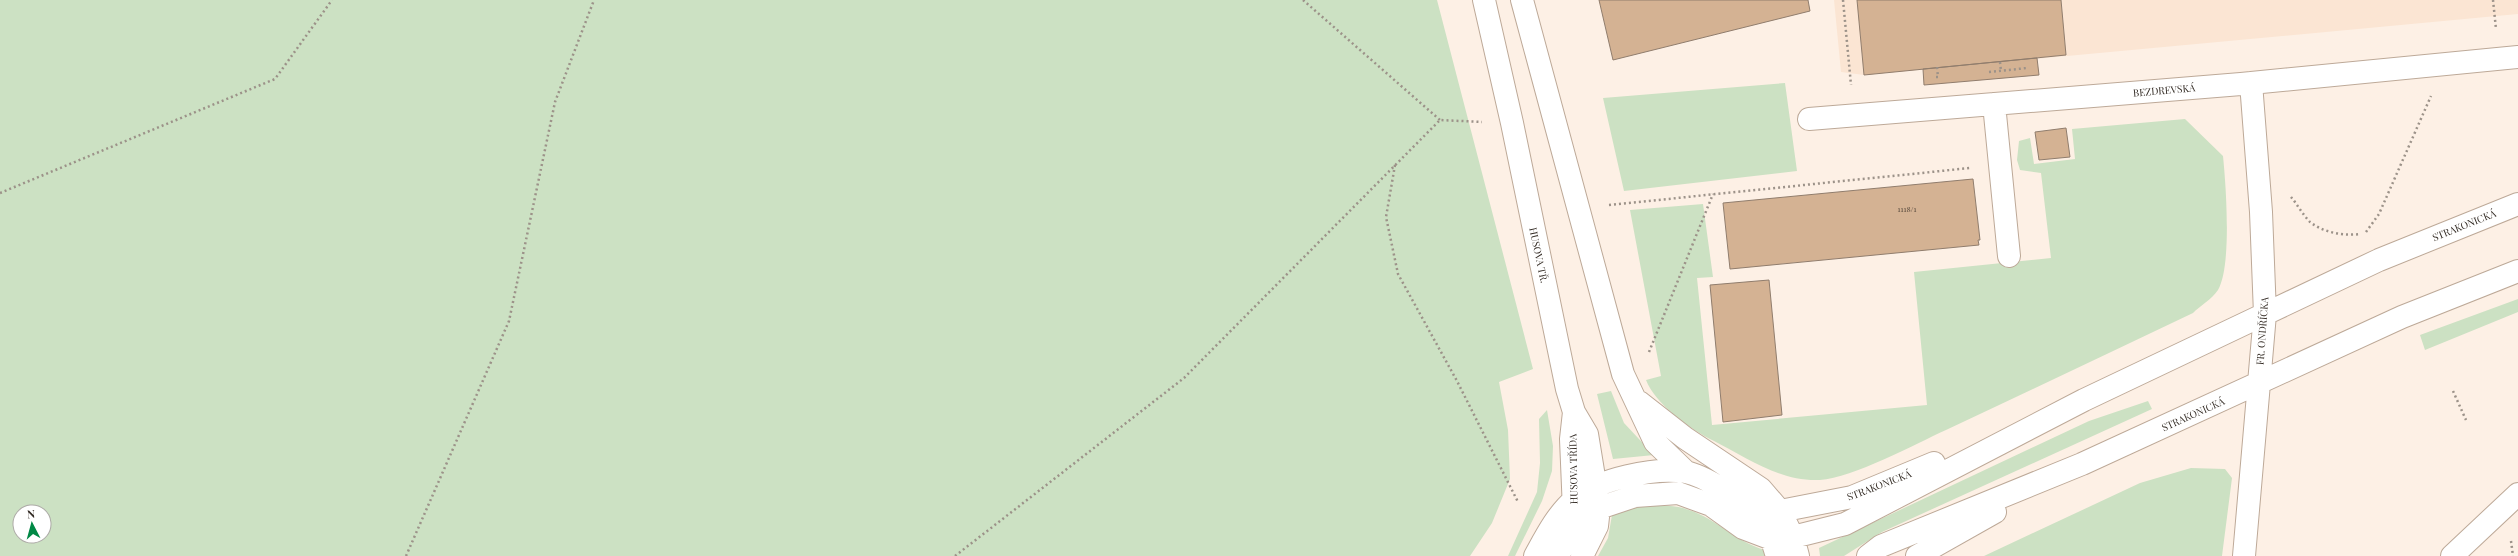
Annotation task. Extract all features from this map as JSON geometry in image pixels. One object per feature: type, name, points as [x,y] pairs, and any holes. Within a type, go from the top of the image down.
[{"type":"street","name":"HUSOVA TŘ.","points":[[1484,0],[1512,123],[1567,389],[1574,412],[1587,434],[1599,508]]},
{"type":"street","points":[[1522,0],[1623,374],[1637,400],[1655,442],[1686,472],[1717,486],[1752,510],[1761,518],[1785,547]]},
{"type":"street","name":"BEZDREVSKÁ","points":[[1809,119],[2251,83],[2518,57]]},
{"type":"street","name":"FR. ONDŘÍČKA","points":[[2244,556],[2265,314],[2261,212],[2251,83]]},
{"type":"street","points":[[1994,104],[2009,256]]},
{"type":"street","name":"STRAKONICKÁ","points":[[1785,547],[1845,524],[2084,400],[2379,260],[2518,204]]},
{"type":"street","name":"STRAKONICKÁ","points":[[1868,556],[1881,546],[2082,464],[2258,385],[2402,317],[2518,271]]},
{"type":"street","points":[[1637,400],[1685,438],[1761,490],[1780,511],[1785,547]]},
{"type":"street","name":"STRAKONICKÁ","points":[[1752,510],[1780,511],[1852,497],[2084,400]]},
{"type":"street","name":"HUSOVA TŘÍDA","points":[[1574,412],[1571,439],[1574,526]]},
{"type":"street","points":[[1917,556],[2082,464]]},
{"type":"street","points":[[1535,556],[1550,528],[1574,499],[1596,485],[1636,475],[1686,472]]},
{"type":"street","points":[[1558,556],[1574,526],[1599,508],[1635,496],[1678,493],[1712,505],[1743,528],[1785,547]]},
{"type":"street","points":[[2452,556],[2518,494]]},
{"type":"street","points":[[1582,556],[1597,526],[1599,508]]},
{"type":"path","points":[[0,194],[275,78],[332,0]]},
{"type":"path","points":[[406,556],[509,321],[555,102],[594,0]]},
{"type":"path","points":[[1303,0],[1440,120],[1512,123]]},
{"type":"path","points":[[1843,0],[1853,116]]},
{"type":"path","points":[[2493,0],[2495,16]]},
{"type":"path","points":[[2000,62],[2002,78]]},
{"type":"path","points":[[2286,191],[2310,222],[2332,232],[2350,235],[2365,233],[2379,214],[2437,84],[2435,65]]},
{"type":"path","points":[[1931,77],[1938,77],[1937,67]]},
{"type":"path","points":[[955,556],[1184,378],[1440,120]]},
{"type":"path","points":[[1395,165],[1386,217],[1398,274],[1457,381],[1518,502]]},
{"type":"path","points":[[1578,208],[2000,165]]},
{"type":"path","points":[[1648,355],[1713,194]]},
{"type":"path","points":[[2365,233],[2368,238]]},
{"type":"path","points":[[2453,391],[2466,420]]},
{"type":"shaded area","points":[[1834,0],[2518,0],[2518,14],[1864,75],[1841,72]]},
{"type":"green space","points":[[0,0],[1437,0],[1533,369],[1499,382],[1508,430],[1510,479],[1492,523],[1470,556],[0,556]]},
{"type":"green space","points":[[1785,83],[1797,171],[1624,191],[1603,98]]},
{"type":"green space","points":[[2185,119],[2223,156],[2227,225],[2225,263],[2218,290],[2193,313],[1884,460],[1834,478],[1820,480],[1806,480],[1778,473],[1765,468],[1705,436],[1685,423],[1665,407],[1657,398],[1646,380],[1661,376],[1630,210],[1703,204],[1713,277],[1697,278],[1712,425],[1927,405],[1914,272],[2051,258],[2041,173],[2020,170],[2017,160],[2019,141],[2030,138],[2034,164],[2075,159],[2072,129]]},
{"type":"green space","points":[[2518,299],[2518,312],[2425,350],[2420,335]]},
{"type":"green space","points":[[1611,391],[1624,423],[1654,455],[1613,459],[1597,394]]},
{"type":"green space","points":[[2148,401],[2152,409],[1882,532],[1844,556],[1820,556],[1819,548],[2089,421]]},
{"type":"green space","points":[[1547,410],[1553,446],[1552,471],[1542,501],[1515,556],[1508,556],[1537,492],[1540,463],[1539,419]]},
{"type":"green space","points":[[2191,468],[2225,469],[2232,478],[2222,556],[1984,556],[2140,483]]},
{"type":"green space","points":[[1646,505],[1678,507],[1699,514],[1744,541],[1765,550],[1767,556],[1598,556],[1608,538],[1612,515],[1626,508]]},
{"type":"building","points":[[1599,0],[1808,0],[1810,11],[1613,60]]},
{"type":"building","points":[[1857,0],[2061,0],[2066,55],[1864,75]]},
{"type":"building","points":[[2037,58],[2039,75],[1924,85],[1923,69]]},
{"type":"building","points":[[2066,128],[2070,157],[2039,160],[2035,132]]},
{"type":"building","points":[[1973,179],[1980,240],[1978,240],[1979,245],[1730,269],[1723,203]]},
{"type":"building","points":[[1769,280],[1782,415],[1723,422],[1710,285]]}]
